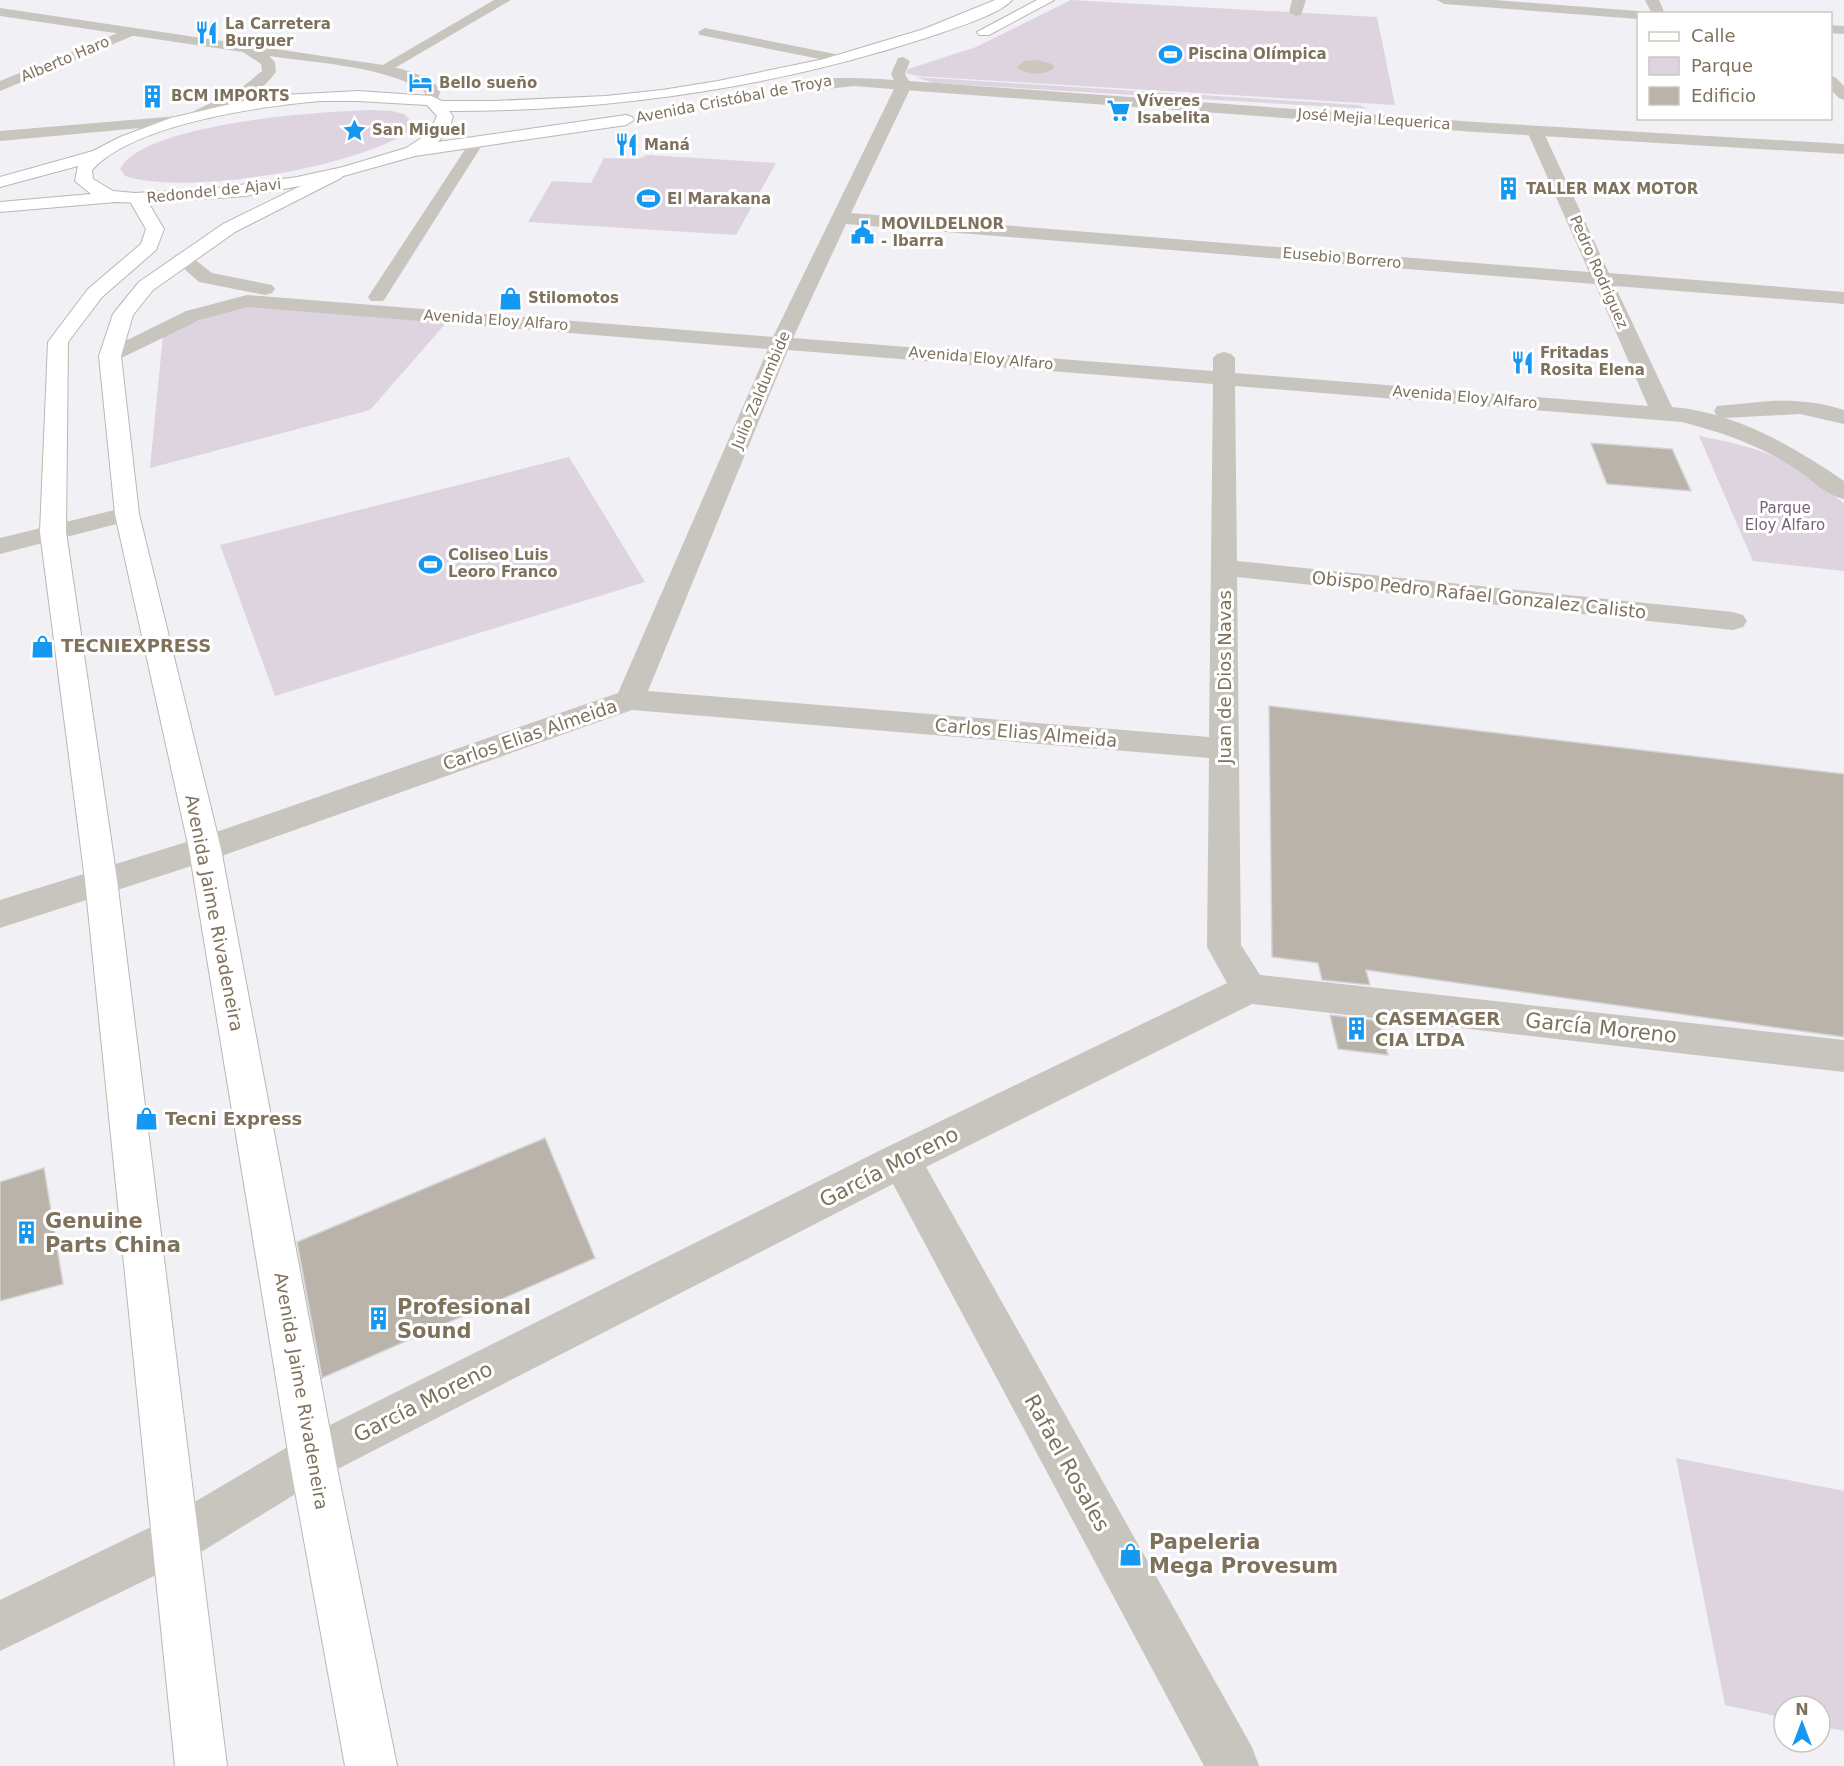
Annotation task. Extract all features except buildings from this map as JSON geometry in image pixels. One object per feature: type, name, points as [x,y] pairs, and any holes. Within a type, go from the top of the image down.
[{"type":"main road","name":"Avenida Cristóbal de Troya","points":[[434,103],[502,107],[664,95],[840,59],[940,29],[1005,0]]},
{"type":"main road","points":[[975,36],[1047,0]]},
{"type":"main road","name":"Avenida Cristóbal de Troya","points":[[790,90],[908,59]]},
{"type":"main road","points":[[0,182],[99,153],[135,136],[178,121],[237,107],[320,96],[378,96],[434,103]]},
{"type":"main road","name":"Redondel de Ajavi","points":[[99,153],[84,169],[84,181],[95,191],[127,198],[203,195],[248,190],[335,174],[408,152],[430,140],[442,128],[445,116],[434,103]]},
{"type":"main road","name":"Avenida Cristóbal de Troya","points":[[408,152],[640,118]]},
{"type":"main road","name":"Avenida Jaime Rivadeneira","points":[[335,174],[261,210],[182,259],[146,286],[123,314],[110,356],[127,514],[205,849],[312,1458],[371,1766]]},
{"type":"main road","points":[[0,207],[127,198],[155,229],[149,246],[94,293],[58,342],[53,532],[101,880],[201,1766]]},
{"type":"street","points":[[383,69],[504,0]]},
{"type":"street","points":[[1444,0],[1485,1],[1637,15]]},
{"type":"street","points":[[0,12],[383,69],[427,85],[433,90],[434,103]]},
{"type":"street","name":"Alberto Haro","points":[[0,86],[130,32]]},
{"type":"street","points":[[705,32],[840,59]]},
{"type":"street","points":[[196,116],[244,93],[262,81],[269,72],[268,62],[244,47]]},
{"type":"street","points":[[904,85],[898,74],[908,59]]},
{"type":"street","name":"José Mejia Lequerica","points":[[809,86],[854,82],[904,85],[1535,130],[1844,149]]},
{"type":"street","points":[[1832,82],[1844,95]]},
{"type":"street","name":"Julio Zaldumbide","points":[[630,700],[785,334],[904,85]]},
{"type":"street","points":[[0,136],[57,129],[178,121]]},
{"type":"street","points":[[57,129],[99,135],[104,140],[99,153]]},
{"type":"street","name":"Pedro Rodriguez","points":[[1535,130],[1659,405]]},
{"type":"street","points":[[377,297],[477,142]]},
{"type":"street","name":"Eusebio Borrero","points":[[840,218],[1844,298]]},
{"type":"street","name":"Avenida Eloy Alfaro","points":[[182,259],[206,278],[255,288],[785,334],[1166,354]]},
{"type":"street","name":"Avenida Eloy Alfaro","points":[[110,356],[183,318],[218,305],[247,301],[1231,363],[1725,411],[1766,425],[1844,469]]},
{"type":"street","name":"Avenida Eloy Alfaro","points":[[1231,363],[1659,405],[1683,415],[1742,431],[1801,462],[1844,492]]},
{"type":"street","name":"Juan de Dios Navas","points":[[1231,363],[1225,568],[1224,946],[1249,989]]},
{"type":"street","points":[[1725,411],[1795,406],[1829,411],[1844,417]]},
{"type":"street","points":[[0,546],[127,514]]},
{"type":"street","name":"Obispo Pedro Rafael Gonzalez Calisto","points":[[1225,568],[1733,621]]},
{"type":"street","name":"Carlos Elias Almeida","points":[[0,914],[101,880],[205,849],[630,700],[1225,749]]},
{"type":"street","name":"García Moreno","points":[[0,1626],[176,1540],[312,1458],[901,1160],[1249,989],[1844,1056]]},
{"type":"street","name":"Rafael Rosales","points":[[901,1160],[1233,1766]]},
{"type":"green space","name":"Piscina Olímpica","points":[[1071,0],[1377,17],[1395,105],[917,76],[906,73],[908,69],[976,47]]},
{"type":"green space","points":[[915,77],[1359,105],[1368,109],[934,83]]},
{"type":"green space","points":[[373,110],[404,114],[409,119],[408,132],[382,145],[349,157],[269,175],[188,183],[153,181],[125,176],[120,169],[135,153],[162,141],[197,130],[277,117]]},
{"type":"green space","name":"El Marakana","points":[[647,155],[776,163],[736,235],[528,222],[552,181],[591,183],[604,158],[638,159]]},
{"type":"green space","points":[[245,303],[446,323],[370,410],[150,468],[163,335]]},
{"type":"green space","name":"Parque Eloy Alfaro","points":[[1699,436],[1743,446],[1785,461],[1812,477],[1844,504],[1844,571],[1753,561]]},
{"type":"green space","name":"Coliseo Luis Leoro Franco","points":[[569,457],[645,582],[275,696],[220,545]]},
{"type":"green space","points":[[1676,1458],[1844,1491],[1844,1731],[1832,1728],[1832,1694],[1772,1694],[1772,1715],[1725,1705]]},
{"type":"shaded area","points":[[1037,60],[1052,64],[1054,68],[1035,74],[1017,67],[1025,61]]},
{"type":"place","name":"La Carretera Burguer","points":[[207,33]]},
{"type":"place","name":"Piscina Olímpica","points":[[1170,54]]},
{"type":"place","name":"Bello sueño","points":[[421,83]]},
{"type":"place","name":"BCM IMPORTS","points":[[153,96]]},
{"type":"place","name":"Víveres Isabelita","points":[[1119,110]]},
{"type":"place","name":"San Miguel","points":[[354,130]]},
{"type":"place","name":"Maná","points":[[626,145]]},
{"type":"place","name":"TALLER MAX MOTOR","points":[[1508,189]]},
{"type":"place","name":"El Marakana","points":[[649,199]]},
{"type":"place","name":"MOVILDELNOR - Ibarra","points":[[863,233]]},
{"type":"place","name":"Stilomotos","points":[[510,298]]},
{"type":"place","name":"Fritadas Rosita Elena","points":[[1522,362]]},
{"type":"place","name":"Coliseo Luis Leoro Franco","points":[[430,564]]},
{"type":"place","name":"TECNIEXPRESS","points":[[43,646]]},
{"type":"place","name":"CASEMAGER CIA LTDA","points":[[1357,1029]]},
{"type":"place","name":"Tecni Express","points":[[147,1119]]},
{"type":"place","name":"Genuine Parts China","points":[[27,1233]]},
{"type":"place","name":"Profesional Sound","points":[[379,1319]]},
{"type":"place","name":"Papeleria Mega Provesum","points":[[1131,1554]]}]
